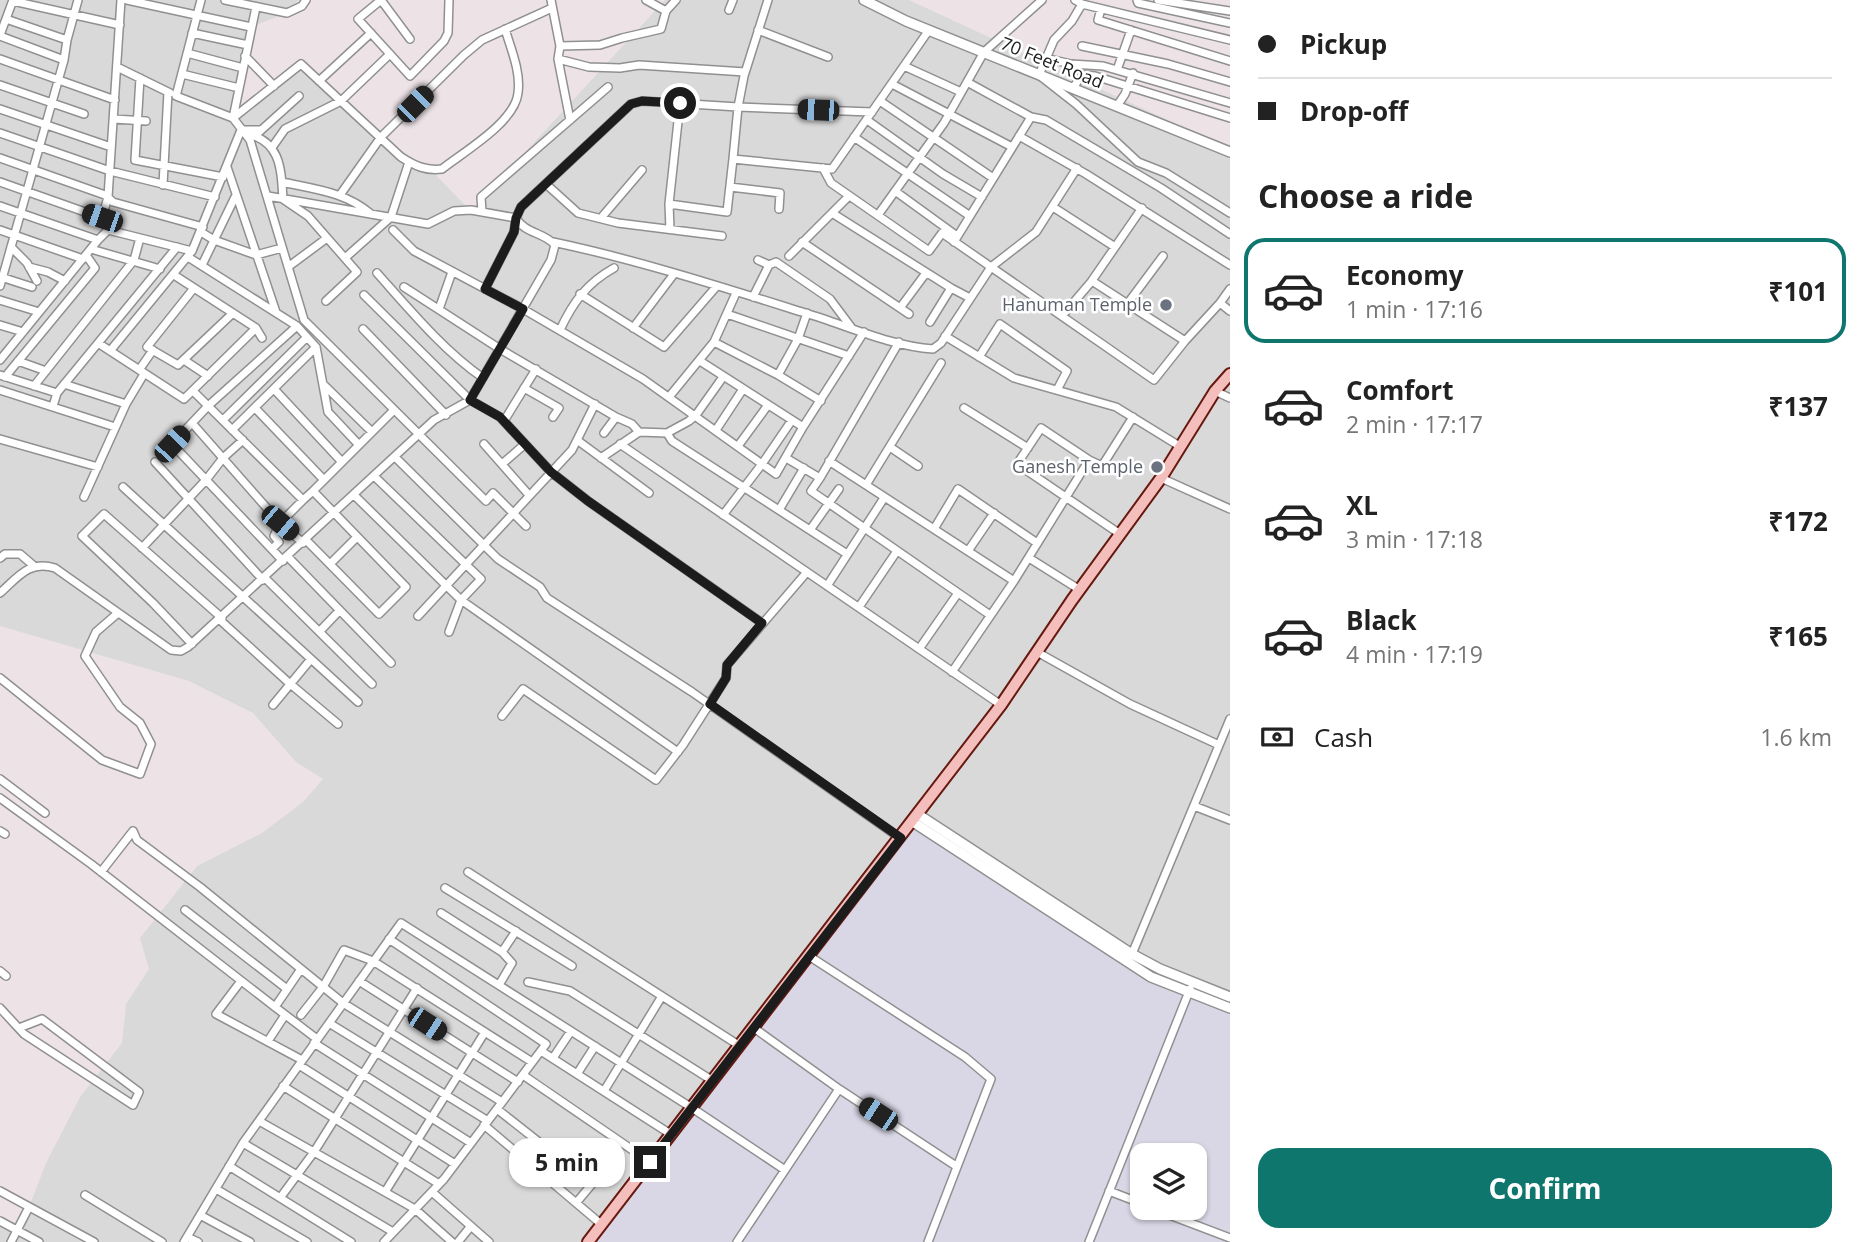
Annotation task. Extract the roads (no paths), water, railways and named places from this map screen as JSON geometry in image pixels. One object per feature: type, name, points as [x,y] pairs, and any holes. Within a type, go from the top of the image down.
[{"type":"main road","points":[[588,1242],[901,839],[1001,705],[1161,478],[1214,391],[1230,374]]},
{"type":"street","points":[[64,60],[0,36],[13,0],[120,25]]},
{"type":"street","points":[[11,247],[29,267],[35,284],[1,280],[64,60],[78,0]]},
{"type":"street","points":[[121,0],[108,197],[102,218],[108,230],[177,247],[297,326],[316,347],[328,412],[359,445]]},
{"type":"street","points":[[130,0],[251,27]]},
{"type":"street","points":[[163,185],[172,94],[182,74],[201,0]]},
{"type":"street","points":[[225,0],[287,13],[302,6],[306,0]]},
{"type":"street","points":[[410,39],[381,0],[358,19],[410,76],[444,41],[448,33],[449,0]]},
{"type":"street","points":[[646,0],[666,11]]},
{"type":"street","points":[[560,46],[600,45],[661,29],[666,11],[676,0]]},
{"type":"street","points":[[729,10],[733,0]]},
{"type":"street","points":[[669,204],[727,212],[738,107],[745,72],[768,0]]},
{"type":"street","name":"70 Feet Road","points":[[864,0],[929,30],[1230,152]]},
{"type":"street","points":[[878,215],[949,114],[984,52],[1042,0]]},
{"type":"street","points":[[1137,0],[1138,3],[1230,23]]},
{"type":"street","points":[[1158,0],[1230,10]]},
{"type":"street","points":[[1230,40],[1078,2],[1072,21],[1054,40],[1039,75],[1076,104],[1138,162],[1166,173],[1230,213]]},
{"type":"street","points":[[340,195],[382,136],[464,55],[482,40],[551,4],[560,46],[558,60],[570,120]]},
{"type":"street","points":[[233,118],[256,8]]},
{"type":"street","points":[[1101,9],[1098,20],[1230,61]]},
{"type":"street","points":[[6,19],[67,40]]},
{"type":"street","points":[[233,118],[301,64],[382,136],[401,157],[431,170],[442,169],[505,119],[516,105],[519,91],[517,68],[505,29]]},
{"type":"street","points":[[758,30],[828,57]]},
{"type":"street","points":[[733,159],[832,169],[929,30]]},
{"type":"street","points":[[1117,70],[1131,30]]},
{"type":"street","points":[[192,33],[248,46]]},
{"type":"street","points":[[319,81],[371,33]]},
{"type":"street","points":[[1082,46],[1168,64],[1230,82]]},
{"type":"street","points":[[187,53],[243,68]]},
{"type":"street","points":[[273,146],[285,129],[341,101],[390,54]]},
{"type":"street","points":[[245,56],[274,86]]},
{"type":"street","points":[[1045,58],[1071,64],[1103,66],[1230,103]]},
{"type":"street","points":[[0,59],[115,100]]},
{"type":"street","points":[[558,60],[589,67],[620,68],[639,65],[745,72]]},
{"type":"street","points":[[904,66],[961,92]]},
{"type":"street","points":[[117,67],[172,94],[233,118],[250,140],[304,320],[486,501],[493,493],[526,526]]},
{"type":"street","points":[[182,74],[239,88]]},
{"type":"street","points":[[1117,106],[1133,74]]},
{"type":"street","points":[[1073,88],[1082,75],[1095,76],[1230,118]]},
{"type":"street","points":[[140,78],[142,121],[135,160],[223,177]]},
{"type":"street","points":[[967,82],[1031,117],[1046,120],[1161,188],[1230,234]]},
{"type":"street","points":[[892,84],[1012,147]]},
{"type":"street","points":[[0,85],[84,114]]},
{"type":"street","points":[[482,212],[481,197],[608,88]]},
{"type":"street","points":[[258,133],[299,96]]},
{"type":"street","points":[[485,289],[514,232],[521,207],[631,104],[642,101],[872,111]]},
{"type":"street","points":[[880,101],[932,139],[993,178]]},
{"type":"street","points":[[670,229],[669,204],[680,103]]},
{"type":"street","points":[[0,109],[111,147]]},
{"type":"street","points":[[956,239],[1031,117]]},
{"type":"street","points":[[114,119],[142,121]]},
{"type":"street","points":[[867,120],[943,174],[982,197]]},
{"type":"street","points":[[243,132],[258,133],[273,146],[281,172],[283,199]]},
{"type":"street","points":[[110,351],[190,254],[243,132]]},
{"type":"street","points":[[0,133],[110,171],[215,197]]},
{"type":"street","points":[[1019,136],[1142,208],[1230,265]]},
{"type":"street","points":[[855,137],[970,216]]},
{"type":"street","points":[[0,158],[108,197],[113,202],[202,229],[214,240],[256,255],[282,248]]},
{"type":"street","points":[[345,258],[391,218],[409,162]]},
{"type":"street","points":[[227,167],[276,312]]},
{"type":"street","points":[[823,168],[831,183],[929,251],[942,233],[956,239]]},
{"type":"street","points":[[516,218],[521,227],[552,242],[590,250],[864,332],[933,349],[945,336],[991,267],[1036,232],[1077,169]]},
{"type":"street","points":[[601,218],[642,170]]},
{"type":"street","points":[[0,182],[102,218]]},
{"type":"street","points":[[282,182],[357,201],[371,214]]},
{"type":"street","points":[[546,184],[578,213],[722,236]]},
{"type":"street","points":[[730,187],[780,193],[779,209]]},
{"type":"street","points":[[895,191],[991,267],[1154,380],[1230,289]]},
{"type":"street","points":[[202,265],[236,195]]},
{"type":"street","points":[[268,196],[428,224],[454,211],[482,212],[516,218]]},
{"type":"street","points":[[789,256],[849,196]]},
{"type":"street","points":[[283,199],[308,216],[358,272],[326,301]]},
{"type":"street","points":[[0,206],[98,240]]},
{"type":"street","points":[[1053,207],[1115,247]]},
{"type":"street","points":[[1062,316],[1092,281],[1142,208]]},
{"type":"street","points":[[832,213],[970,298]]},
{"type":"street","points":[[0,230],[86,255],[134,260],[160,269]]},
{"type":"street","points":[[0,360],[108,230]]},
{"type":"street","points":[[393,230],[414,251],[523,309],[643,379],[776,474],[803,426],[864,332]]},
{"type":"street","points":[[34,386],[134,260],[140,238]]},
{"type":"street","points":[[288,267],[327,238]]},
{"type":"street","points":[[0,593],[34,566],[42,564],[55,568],[171,650],[181,651],[244,598],[434,420],[470,400],[551,260],[555,245],[552,242]]},
{"type":"street","points":[[802,242],[909,314]]},
{"type":"street","points":[[53,405],[64,384],[177,247]]},
{"type":"street","points":[[57,393],[2,376],[18,361],[95,268],[86,255]]},
{"type":"street","points":[[1128,303],[1163,256]]},
{"type":"street","points":[[758,260],[769,265]]},
{"type":"street","points":[[753,297],[769,265],[776,262],[830,299],[852,328]]},
{"type":"street","points":[[29,267],[48,272],[65,281]]},
{"type":"street","points":[[560,330],[580,294],[599,276],[614,268]]},
{"type":"street","points":[[439,309],[452,272]]},
{"type":"street","points":[[377,273],[419,320],[483,378]]},
{"type":"street","points":[[900,308],[926,273]]},
{"type":"street","points":[[633,328],[674,274]]},
{"type":"street","points":[[174,275],[256,328],[262,338]]},
{"type":"street","points":[[1092,281],[1185,341]]},
{"type":"street","points":[[404,287],[500,349],[632,425],[639,432]]},
{"type":"street","points":[[580,294],[664,347],[716,287]]},
{"type":"street","points":[[194,288],[147,347],[178,365],[233,313]]},
{"type":"street","points":[[930,322],[951,288]]},
{"type":"street","points":[[669,397],[714,342],[736,293]]},
{"type":"street","points":[[364,295],[470,400],[504,422],[551,472],[762,623]]},
{"type":"street","points":[[0,300],[40,312]]},
{"type":"street","points":[[1220,303],[1230,311]]},
{"type":"street","points":[[778,375],[798,339],[807,313]]},
{"type":"street","points":[[727,314],[849,356]]},
{"type":"street","points":[[979,357],[1000,324],[1067,371],[1057,390]]},
{"type":"street","points":[[0,325],[23,332]]},
{"type":"street","points":[[297,326],[208,406],[172,444],[272,550],[286,559],[391,663]]},
{"type":"street","points":[[98,343],[184,399],[256,328]]},
{"type":"street","points":[[363,329],[446,415]]},
{"type":"street","points":[[945,336],[1014,378],[1116,407],[1181,447]]},
{"type":"street","points":[[223,420],[307,337]]},
{"type":"street","points":[[714,342],[821,401]]},
{"type":"street","points":[[899,342],[811,492],[990,615]]},
{"type":"street","points":[[232,430],[316,347]]},
{"type":"street","points":[[84,497],[153,351]]},
{"type":"street","points":[[184,360],[208,376]]},
{"type":"street","points":[[18,361],[46,371]]},
{"type":"street","points":[[699,361],[803,426]]},
{"type":"street","points":[[866,485],[942,363]]},
{"type":"street","points":[[504,422],[536,369]]},
{"type":"street","points":[[601,458],[639,432],[667,433],[696,415],[723,377]]},
{"type":"street","points":[[323,383],[372,432]]},
{"type":"street","points":[[64,384],[127,404]]},
{"type":"street","points":[[524,388],[559,408],[553,417]]},
{"type":"street","points":[[274,389],[342,462]]},
{"type":"street","points":[[716,430],[743,389]]},
{"type":"street","points":[[0,390],[116,426]]},
{"type":"street","points":[[193,391],[303,500]]},
{"type":"street","points":[[1214,391],[1230,398]]},
{"type":"street","points":[[418,616],[572,450],[595,404]]},
{"type":"street","points":[[738,446],[768,405]]},
{"type":"street","points":[[255,408],[324,480]]},
{"type":"street","points":[[964,408],[1028,448]]},
{"type":"street","points":[[272,550],[279,542],[274,536],[280,523],[394,410]]},
{"type":"street","points":[[604,433],[616,417]]},
{"type":"street","points":[[1121,534],[1017,464],[1041,428],[1102,466],[1133,417]]},
{"type":"street","points":[[723,515],[792,420]]},
{"type":"street","points":[[192,423],[280,523],[305,541],[379,614],[406,587],[313,491]]},
{"type":"street","points":[[667,433],[672,441],[848,554]]},
{"type":"street","points":[[0,439],[98,467]]},
{"type":"street","points":[[142,548],[189,499],[223,458],[243,440]]},
{"type":"street","points":[[577,440],[649,493]]},
{"type":"street","points":[[484,444],[529,495]]},
{"type":"street","points":[[502,464],[525,444]]},
{"type":"street","points":[[621,444],[1001,705]]},
{"type":"street","points":[[890,447],[918,466]]},
{"type":"street","points":[[395,457],[498,559],[540,587],[547,598],[710,704],[901,839]]},
{"type":"street","points":[[786,458],[820,478]]},
{"type":"street","points":[[952,672],[1014,582],[1089,460]]},
{"type":"street","points":[[830,461],[1014,582]]},
{"type":"street","points":[[155,462],[264,579],[372,684]]},
{"type":"street","points":[[779,510],[804,468]]},
{"type":"street","points":[[374,476],[481,579],[461,600],[449,632]]},
{"type":"street","points":[[1161,478],[1230,509]]},
{"type":"street","points":[[123,487],[358,702]]},
{"type":"street","points":[[810,530],[839,489]]},
{"type":"street","points":[[934,529],[958,489],[1037,543]]},
{"type":"street","points":[[354,495],[461,600],[678,752]]},
{"type":"street","points":[[827,586],[884,498]]},
{"type":"street","points":[[968,551],[994,513]]},
{"type":"street","points":[[192,644],[82,536],[104,514],[290,685],[338,724]]},
{"type":"street","points":[[330,564],[357,537]]},
{"type":"street","points":[[859,607],[897,551]]},
{"type":"street","points":[[2,555],[20,554],[34,566]]},
{"type":"street","points":[[1029,558],[1080,590]]},
{"type":"street","points":[[502,716],[523,689],[656,780],[710,704],[726,678],[727,665],[807,572]]},
{"type":"street","points":[[919,649],[958,593]]},
{"type":"street","points":[[320,631],[339,611]]},
{"type":"street","points":[[0,678],[102,760],[140,774],[151,744],[140,723],[120,707],[85,656],[96,632],[118,613]]},
{"type":"street","points":[[1037,652],[1130,704],[1219,746]]},
{"type":"street","points":[[273,705],[311,659]]},
{"type":"street","points":[[1132,954],[1230,719]]},
{"type":"street","points":[[0,779],[45,813]]},
{"type":"street","points":[[0,798],[101,872],[316,1041],[363,1075],[471,1143]]},
{"type":"street","points":[[1194,806],[1230,820]]},
{"type":"street","points":[[916,819],[1132,954],[1230,1008]]},
{"type":"street","points":[[916,819],[1151,976],[1230,997]]},
{"type":"street","points":[[101,872],[132,831],[137,840],[200,887],[343,1003],[458,1075],[500,1106],[592,1184],[576,1203]]},
{"type":"street","points":[[468,872],[740,1046]]},
{"type":"street","points":[[445,888],[572,966]]},
{"type":"street","points":[[185,910],[287,989]]},
{"type":"street","points":[[441,913],[502,952],[512,963],[499,985]]},
{"type":"street","points":[[198,1242],[186,1239],[243,1143],[401,923],[785,1170]]},
{"type":"street","points":[[502,952],[516,931]]},
{"type":"street","points":[[384,1242],[439,1184],[546,1044],[389,939]]},
{"type":"street","points":[[301,1015],[323,987],[344,950],[373,961],[532,1062]]},
{"type":"street","points":[[809,956],[965,1057],[990,1079],[928,1242]]},
{"type":"street","points":[[275,1007],[301,969]]},
{"type":"street","points":[[241,981],[216,1014],[268,1041],[349,1097],[455,1164]]},
{"type":"street","points":[[359,981],[472,1053],[520,1078],[650,1162]]},
{"type":"street","points":[[528,982],[570,991],[713,1081]]},
{"type":"street","points":[[1089,1242],[1191,987]]},
{"type":"street","points":[[280,1198],[314,1152],[417,988]]},
{"type":"street","points":[[604,1091],[662,996]]},
{"type":"street","points":[[0,1008],[19,1028],[53,1054],[133,1105],[139,1092],[42,1019],[19,1028]]},
{"type":"street","points":[[268,1041],[285,1015]]},
{"type":"street","points":[[329,1023],[446,1095],[486,1123],[601,1224]]},
{"type":"street","points":[[754,1028],[839,1089],[957,1166]]},
{"type":"street","points":[[553,1058],[571,1031]]},
{"type":"street","points":[[385,1192],[485,1032]]},
{"type":"street","points":[[577,1074],[595,1046]]},
{"type":"street","points":[[541,1051],[671,1135]]},
{"type":"street","points":[[283,1086],[439,1184]]},
{"type":"street","points":[[737,1242],[839,1089]]},
{"type":"street","points":[[259,1121],[415,1209],[452,1242]]},
{"type":"street","points":[[243,1143],[393,1232]]},
{"type":"street","points":[[229,1166],[339,1239],[351,1242]]},
{"type":"street","points":[[216,1189],[307,1242]]},
{"type":"street","points":[[0,1191],[94,1242]]},
{"type":"street","points":[[1109,1191],[1130,1200]]},
{"type":"street","points":[[432,1192],[489,1242]]},
{"type":"street","points":[[85,1195],[162,1242]]},
{"type":"street","points":[[11,1242],[29,1207]]},
{"type":"street","points":[[200,1215],[250,1242]]},
{"type":"street","points":[[1183,1220],[1230,1238]]},
{"type":"street","points":[[0,1221],[39,1242]]},
{"type":"street","points":[[458,1242],[471,1226]]},
{"type":"place","name":"Hanuman Temple","points":[[1166,305]]},
{"type":"place","name":"Ganesh Temple","points":[[1157,467]]}]
